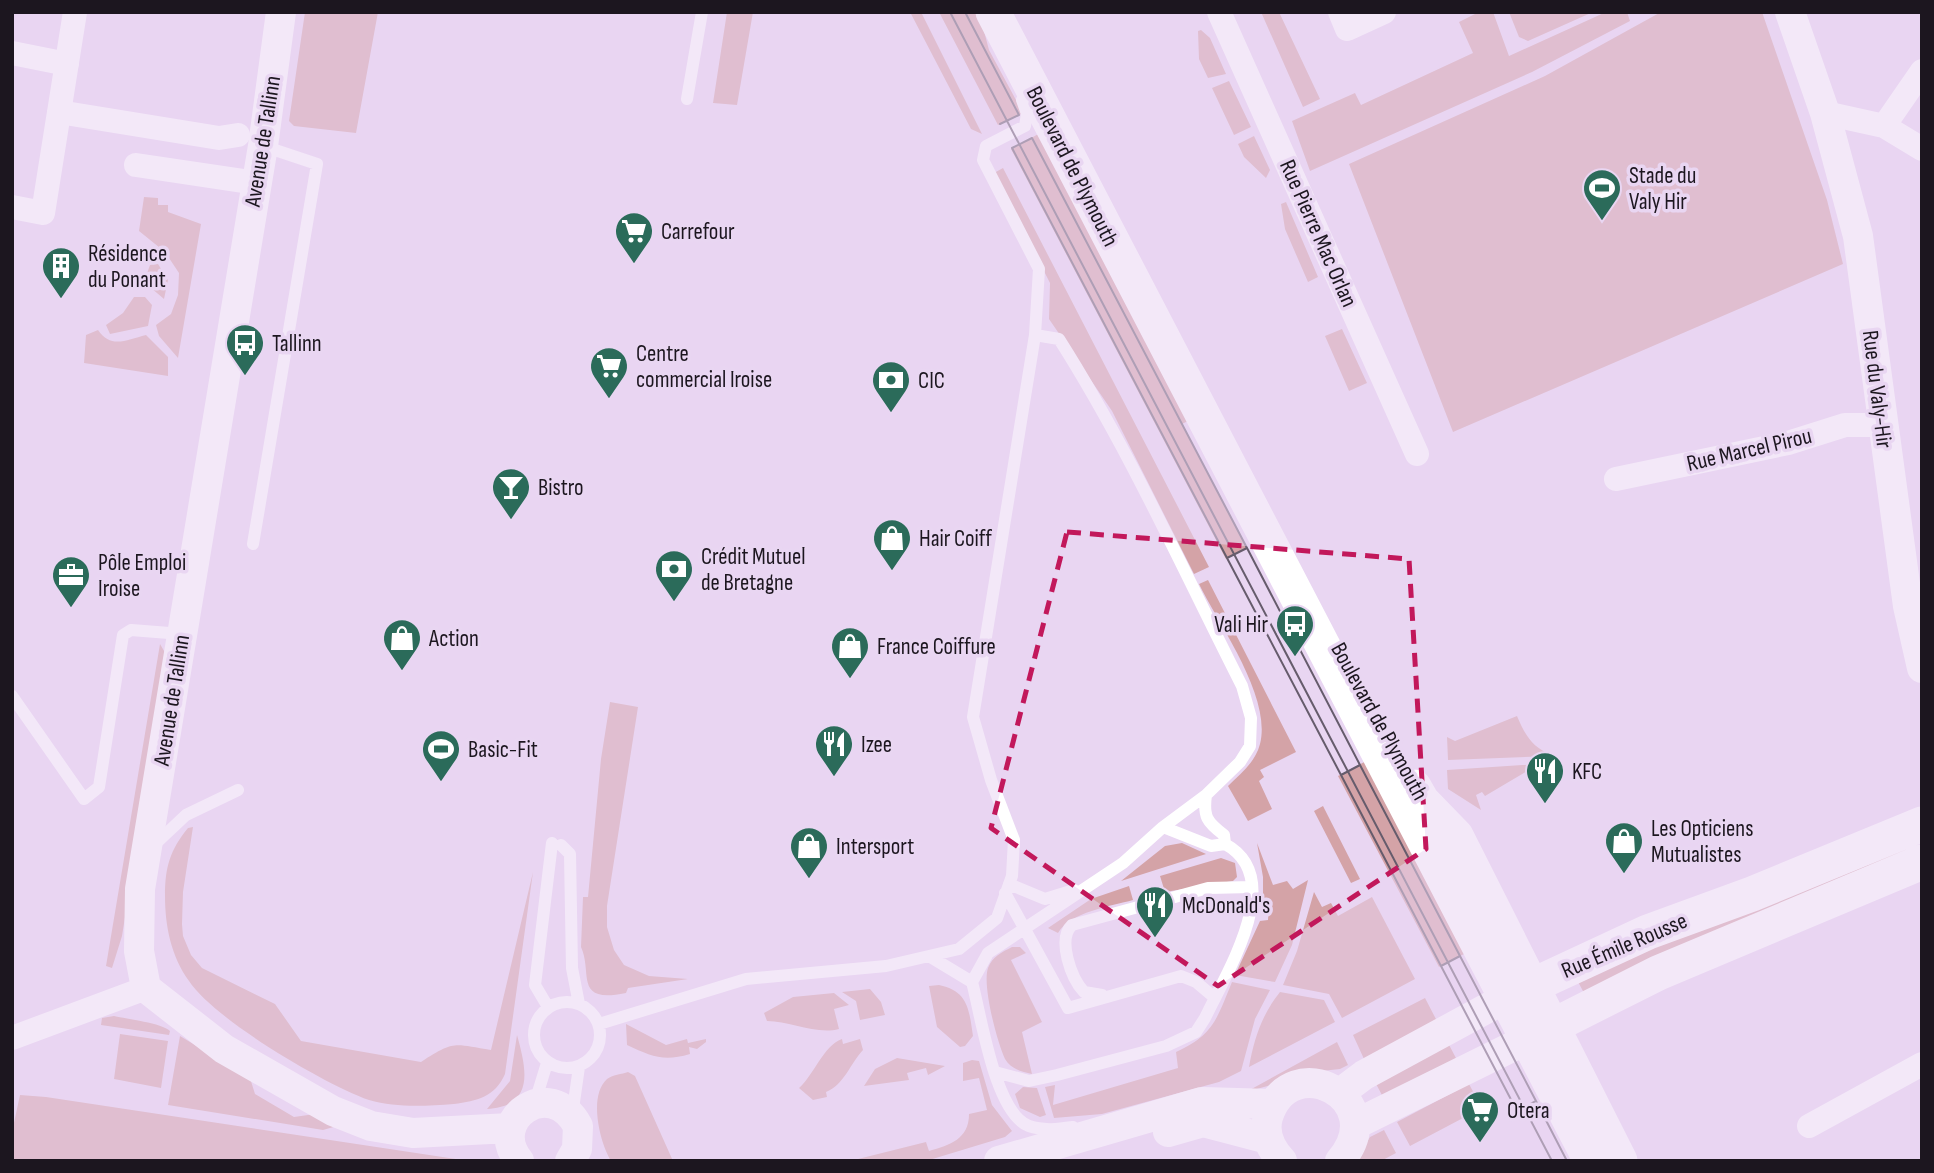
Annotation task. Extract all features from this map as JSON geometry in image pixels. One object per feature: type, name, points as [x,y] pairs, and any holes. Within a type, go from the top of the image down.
[{"type":"main road","name":"Boulevard de Plymouth","points":[[994,25],[1520,991],[1540,1033],[1591,1161]]},
{"type":"main road","name":"Rue Émile Rousse","points":[[1520,991],[1648,932],[1752,894],[1922,824]]},
{"type":"main road","name":"Rue Émile Rousse","points":[[1540,1033],[1658,973],[1922,862]]},
{"type":"main road","name":"Boulevard de Plymouth","points":[[1540,1033],[1620,1161]]},
{"type":"street","points":[[12,207],[43,213],[75,12]]},
{"type":"street","name":"Avenue de Tallinn","points":[[146,988],[137,927],[146,852],[257,183],[251,141],[281,12]]},
{"type":"street","name":"Rue Pierre Mac Orlan","points":[[1219,12],[1418,454]]},
{"type":"street","points":[[1340,12],[1347,29],[1384,12]]},
{"type":"street","name":"Rue du Valy-Hir","points":[[1790,12],[1825,113],[1857,236],[1882,425],[1915,602],[1922,668]]},
{"type":"street","points":[[12,53],[67,64]]},
{"type":"street","points":[[1884,126],[1922,71]]},
{"type":"street","points":[[59,113],[251,141]]},
{"type":"street","points":[[1825,113],[1884,126],[1922,149]]},
{"type":"street","points":[[136,165],[257,183]]},
{"type":"street","name":"Rue Marcel Pirou","points":[[1616,479],[1788,443],[1845,425],[1882,425]]},
{"type":"street","points":[[12,1038],[146,988],[225,1049],[332,1111],[371,1126],[413,1133],[511,1128]]},
{"type":"street","name":"Rue Émile Rousse","points":[[1340,1093],[1364,1075],[1520,991]]},
{"type":"street","name":"Rue Émile Rousse","points":[[1356,1124],[1540,1033]]},
{"type":"street","points":[[1809,1125],[1922,1064]]},
{"type":"street","points":[[1275,1150],[1267,1121],[1273,1104],[1283,1092],[1296,1085],[1319,1084],[1340,1093],[1351,1106],[1356,1124],[1354,1138],[1340,1161]]},
{"type":"street","points":[[999,1161],[1202,1102],[1273,1104]]},
{"type":"street","points":[[519,1161],[510,1144],[511,1128],[516,1117],[535,1104],[555,1104],[572,1116],[578,1126],[577,1157]]},
{"type":"street","points":[[1067,1161],[1203,1122],[1275,1150]]},
{"type":"lane","points":[[687,99],[702,12]]},
{"type":"lane","points":[[598,1024],[746,979],[886,965],[959,949],[997,918],[1007,889],[1014,840],[990,780],[973,717],[1035,335],[1039,269],[983,160],[986,146],[1025,126],[1027,114],[1017,91]]},
{"type":"lane","points":[[251,141],[317,164],[253,544]]},
{"type":"lane","points":[[1035,335],[1059,339],[1096,399],[1242,686],[1251,718],[1250,746],[1240,762],[1206,795],[1163,827],[1123,863],[988,953],[972,982],[1004,1100],[1018,1120],[1030,1126],[1053,1129],[1153,1118]]},
{"type":"lane","points":[[12,696],[83,799],[99,787],[123,635],[131,629],[182,634]]},
{"type":"lane","points":[[146,852],[186,815],[238,790]]},
{"type":"lane","points":[[1206,795],[1203,813],[1208,823],[1224,835],[1225,844]]},
{"type":"lane","points":[[995,1072],[1029,1081],[1166,1046],[1194,1033],[1215,998],[1250,923],[1252,887],[1246,859],[1225,844],[1211,846],[1163,827]]},
{"type":"lane","points":[[548,1007],[535,985],[556,844],[570,854],[572,968],[579,1004]]},
{"type":"lane","points":[[1007,889],[1045,899],[1092,884]]},
{"type":"lane","points":[[1111,996],[1090,995],[1080,988],[1065,944],[1066,933],[1072,925],[1208,888],[1252,887]]},
{"type":"lane","points":[[1007,889],[1068,1008],[1181,976],[1196,982],[1215,998]]},
{"type":"lane","points":[[929,956],[972,982]]},
{"type":"lane","points":[[558,1003],[579,1004],[594,1015],[598,1024],[599,1045],[588,1062],[579,1067],[557,1068],[547,1063],[535,1045],[536,1024],[548,1007],[558,1003]]},
{"type":"lane","points":[[535,1104],[547,1063]]},
{"type":"lane","points":[[572,1116],[579,1067]]},
{"type":"highlighted area","points":[[1067,532],[1409,559],[1426,849],[1218,986],[991,828]]},
{"type":"shaded area","points":[[305,12],[378,12],[356,133],[294,126],[289,121]]},
{"type":"shaded area","points":[[727,12],[753,12],[737,105],[713,103]]},
{"type":"shaded area","points":[[910,12],[921,12],[982,134],[971,129]]},
{"type":"shaded area","points":[[939,12],[979,12],[989,50],[1023,113],[998,125]]},
{"type":"shaded area","points":[[1261,12],[1279,12],[1320,99],[1303,107]]},
{"type":"shaded area","points":[[1479,12],[1493,12],[1509,56],[1606,12],[1627,12],[1630,21],[1532,72],[1310,171],[1292,121],[1355,93],[1361,105],[1473,53],[1459,22]]},
{"type":"shaded area","points":[[1509,12],[1593,12],[1528,41],[1519,37]]},
{"type":"shaded area","name":"Stade du Valy Hir","points":[[1661,12],[1762,12],[1827,200],[1843,264],[1453,432],[1349,164],[1545,76]]},
{"type":"shaded area","points":[[1201,30],[1210,38],[1226,74],[1208,78],[1199,59],[1198,31]]},
{"type":"shaded area","points":[[1229,81],[1251,127],[1234,135],[1212,88]]},
{"type":"shaded area","points":[[1042,132],[1192,419],[1182,424],[1247,548],[1226,559],[1011,149]]},
{"type":"shaded area","points":[[1254,136],[1270,170],[1266,178],[1244,157],[1238,144]]},
{"type":"shaded area","points":[[1003,168],[1209,567],[1194,574],[1112,411],[1049,319],[1050,283],[994,173]]},
{"type":"shaded area","points":[[144,197],[158,198],[158,205],[168,205],[168,212],[201,224],[178,358],[159,336],[156,325],[171,314],[178,295],[179,273],[165,252],[139,231]]},
{"type":"shaded area","points":[[1286,202],[1318,277],[1308,282],[1285,229],[1281,204]]},
{"type":"shaded area","points":[[158,264],[168,280],[164,299],[144,282],[150,265]]},
{"type":"shaded area","points":[[134,297],[145,297],[152,305],[148,326],[110,334],[106,325],[123,313]]},
{"type":"shaded area","points":[[1342,329],[1367,383],[1349,391],[1325,336]]},
{"type":"shaded area","points":[[98,330],[108,339],[119,342],[146,335],[168,357],[168,376],[84,363],[86,335]]},
{"type":"shaded area","points":[[1208,580],[1296,752],[1260,770],[1264,777],[1259,781],[1272,809],[1248,821],[1228,786],[1255,757],[1260,744],[1262,725],[1251,684],[1199,584]]},
{"type":"shaded area","points":[[160,644],[167,656],[122,936],[112,968],[106,966]]},
{"type":"shaded area","points":[[610,702],[638,707],[607,906],[607,927],[614,950],[624,965],[649,976],[688,979],[628,988],[626,993],[609,995],[598,994],[588,984],[581,947],[583,897],[588,897],[601,759]]},
{"type":"shaded area","points":[[1517,716],[1530,740],[1553,756],[1448,760],[1447,737],[1455,741]]},
{"type":"shaded area","points":[[1370,759],[1466,953],[1439,967],[1338,776]]},
{"type":"shaded area","points":[[1539,764],[1485,796],[1482,792],[1476,795],[1481,810],[1448,789],[1447,770]]},
{"type":"shaded area","points":[[1323,806],[1360,879],[1351,883],[1314,811]]},
{"type":"shaded area","points":[[193,827],[183,892],[182,924],[183,936],[191,955],[202,968],[275,1004],[301,1041],[421,1062],[448,1047],[469,1046],[491,1050],[533,872],[505,1074],[496,1088],[478,1099],[454,1104],[400,1105],[369,1100],[299,1066],[246,1032],[202,997],[189,981],[173,951],[166,918],[168,868],[177,844],[188,828]]},
{"type":"shaded area","points":[[1902,841],[1908,855],[1584,993],[1576,978]]},
{"type":"shaded area","points":[[1182,843],[1206,854],[1121,881],[1165,846]]},
{"type":"shaded area","points":[[1257,843],[1273,885],[1287,881],[1293,889],[1308,880],[1292,945],[1275,982],[1235,975],[1260,921],[1268,920],[1269,901],[1263,900],[1263,877]]},
{"type":"shaded area","points":[[1221,858],[1235,863],[1237,877],[1233,881],[1165,892],[1160,876]]},
{"type":"shaded area","points":[[1129,886],[1133,900],[1081,915],[1058,933],[1048,928],[1091,899]]},
{"type":"shaded area","points":[[1314,892],[1322,907],[1331,903],[1338,916],[1372,897],[1415,979],[1342,1018],[1329,994],[1283,985],[1297,951]]},
{"type":"shaded area","points":[[1012,947],[1020,947],[1026,953],[1011,960],[1042,1022],[1022,1032],[1032,1074],[1014,1068],[1005,1059],[989,1000],[988,968],[995,958]]},
{"type":"shaded area","points":[[1232,982],[1270,990],[1255,1019],[1241,1071],[1219,1082],[1102,1114],[1054,1118],[1045,1087],[1055,1085],[1053,1105],[1178,1068],[1176,1052],[1199,1039],[1213,1024]]},
{"type":"shaded area","points":[[939,985],[956,992],[968,1010],[973,1036],[965,1046],[960,1047],[937,1027],[929,986]]},
{"type":"shaded area","points":[[870,989],[881,1002],[885,1015],[860,1020],[856,1001],[842,992]]},
{"type":"shaded area","points":[[1280,992],[1324,1000],[1335,1022],[1249,1067],[1260,1027]]},
{"type":"shaded area","points":[[834,993],[849,1005],[834,1009],[839,1029],[812,1029],[767,1021],[764,1013],[793,997]]},
{"type":"shaded area","points":[[1425,998],[1437,1021],[1364,1059],[1353,1035]]},
{"type":"shaded area","points":[[114,1016],[166,1028],[170,1031],[169,1035],[101,1025],[102,1018]]},
{"type":"shaded area","points":[[626,1024],[666,1045],[687,1039],[688,1043],[706,1039],[706,1042],[697,1049],[689,1047],[690,1054],[672,1058],[657,1057],[627,1045]]},
{"type":"shaded area","points":[[120,1034],[168,1041],[161,1088],[114,1079]]},
{"type":"shaded area","points":[[517,1035],[524,1072],[520,1093],[514,1101],[487,1109],[510,1081]]},
{"type":"shaded area","points":[[180,1036],[250,1078],[255,1094],[294,1117],[315,1114],[337,1126],[323,1130],[168,1105]]},
{"type":"shaded area","points":[[842,1039],[843,1044],[860,1039],[863,1050],[838,1084],[826,1092],[827,1097],[813,1100],[799,1088],[829,1048]]},
{"type":"shaded area","points":[[1447,1041],[1457,1060],[1384,1099],[1374,1080]]},
{"type":"shaded area","points":[[1337,1042],[1348,1065],[1246,1092]]},
{"type":"shaded area","points":[[897,1058],[945,1066],[928,1075],[926,1068],[907,1073],[909,1080],[864,1086],[875,1069]]},
{"type":"shaded area","points":[[979,1061],[992,1105],[1012,1131],[1005,1137],[926,1161],[850,1161],[926,1142],[929,1151],[957,1140],[966,1129],[969,1114],[987,1110],[979,1078],[963,1081],[963,1063]]},
{"type":"shaded area","points":[[628,1072],[635,1076],[673,1161],[611,1161],[600,1132],[598,1096],[607,1079]]},
{"type":"shaded area","points":[[1469,1084],[1482,1108],[1410,1146],[1397,1122]]},
{"type":"shaded area","points":[[1023,1087],[1037,1088],[1046,1115],[1040,1117],[1020,1108],[1015,1094]]},
{"type":"shaded area","points":[[20,1095],[469,1161],[12,1161],[12,1132]]},
{"type":"shaded area","points":[[1384,1130],[1396,1153],[1381,1161],[1355,1161],[1370,1137]]},
{"type":"tram line","points":[[950,12],[1552,1161]]},
{"type":"tram line","points":[[965,12],[1019,115],[1000,124]]},
{"type":"tram line","points":[[1032,138],[1247,548],[1227,558],[1012,148],[1032,138]]},
{"type":"tram line","points":[[1247,548],[1360,765],[1341,775],[1227,558],[1247,548]]},
{"type":"tram line","points":[[1360,765],[1460,956],[1441,966],[1341,775],[1360,765]]},
{"type":"tram line","points":[[1460,956],[1536,1101],[1517,1111],[1441,966],[1460,956]]},
{"type":"tram line","points":[[1527,1106],[1536,1101],[1567,1161]]},
{"type":"place","name":"Stade du Valy Hir","points":[[1602,222]]},
{"type":"place","name":"Carrefour","points":[[634,265]]},
{"type":"place","name":"Résidence du Ponant","points":[[61,300]]},
{"type":"place","name":"Tallinn","points":[[245,377]]},
{"type":"place","name":"Centre commercial Iroise","points":[[609,400]]},
{"type":"place","name":"CIC","points":[[891,414]]},
{"type":"place","name":"Bistro","points":[[511,521]]},
{"type":"place","name":"Hair Coiff","points":[[892,572]]},
{"type":"place","name":"Crédit Mutuel de Bretagne","points":[[674,603]]},
{"type":"place","name":"Pôle Emploi Iroise","points":[[71,609]]},
{"type":"place","name":"Vali Hir","points":[[1295,658]]},
{"type":"place","name":"Action","points":[[402,672]]},
{"type":"place","name":"France Coiffure","points":[[850,680]]},
{"type":"place","name":"Izee","points":[[834,778]]},
{"type":"place","name":"Basic-Fit","points":[[441,783]]},
{"type":"place","name":"KFC","points":[[1545,805]]},
{"type":"place","name":"Les Opticiens Mutualistes","points":[[1624,875]]},
{"type":"place","name":"Intersport","points":[[809,880]]},
{"type":"place","name":"McDonald's","points":[[1155,939]]},
{"type":"place","name":"Otera","points":[[1480,1144]]}]
